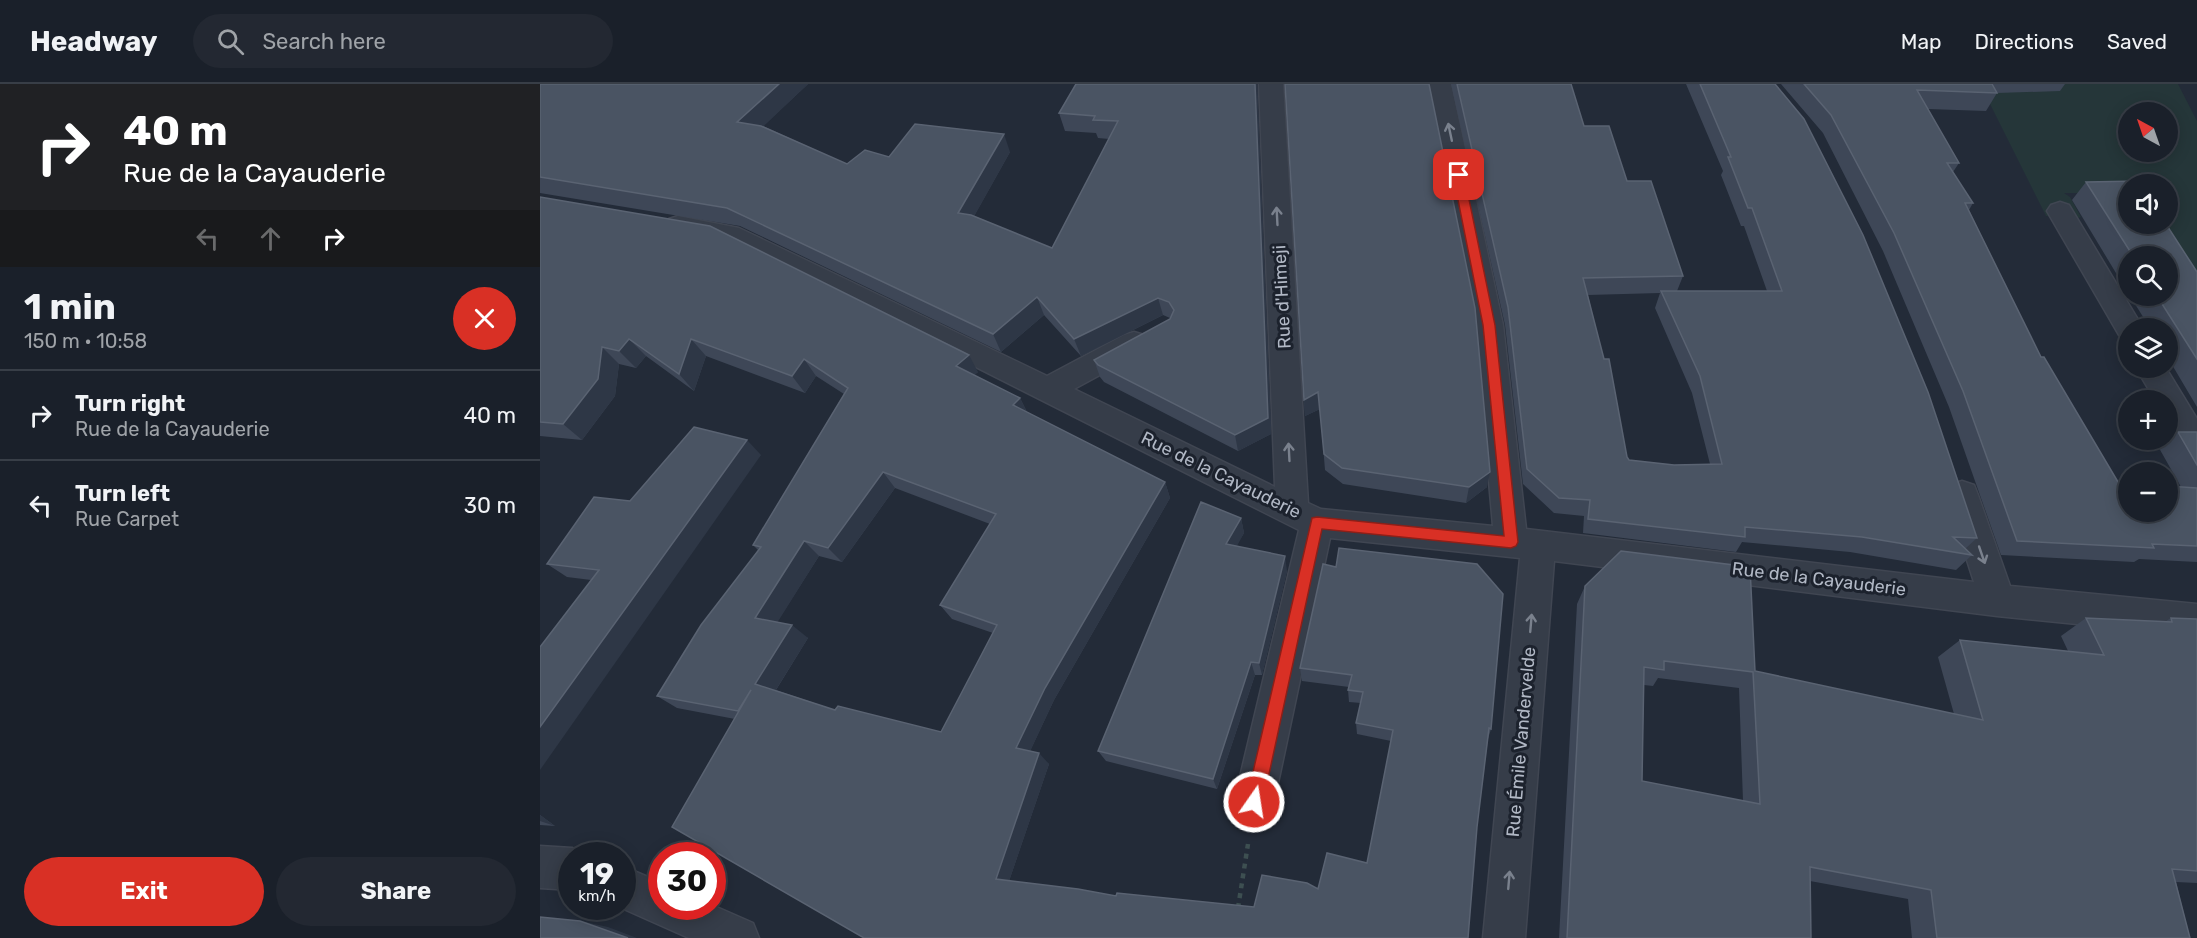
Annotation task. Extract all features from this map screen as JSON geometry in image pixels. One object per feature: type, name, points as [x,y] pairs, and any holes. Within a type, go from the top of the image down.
[{"type":"street","name":"Rue d'Himeji","points":[[1254,802],[1305,517],[1271,84]]},
{"type":"street","name":"Rue Émile Vandervelde","points":[[1439,84],[1489,325],[1525,544],[1504,938]]},
{"type":"street","points":[[2060,211],[2122,318]]},
{"type":"street","name":"Rue de la Cayauderie","points":[[652,221],[730,234],[1305,517],[1997,600],[2197,620]]},
{"type":"street","points":[[1048,389],[1162,328]]},
{"type":"street","points":[[2157,378],[2197,446]]},
{"type":"street","points":[[1953,471],[1997,600]]},
{"type":"street","points":[[540,867],[558,868]]},
{"type":"street","points":[[696,920],[734,937]]},
{"type":"path","points":[[1237,915],[1254,802]]},
{"type":"shaded area","points":[[2013,84],[2178,84],[2197,121],[2197,304],[2178,273],[2178,246],[2158,246],[2146,234],[2178,234],[2178,174],[2118,174],[2118,188],[2106,193],[2064,193],[2070,197],[2081,217],[2075,219],[2046,216],[1982,88]]},
{"type":"building","points":[[540,84],[779,84],[737,122],[761,126],[847,164],[865,150],[889,157],[915,124],[1004,134],[958,213],[971,215],[1052,248],[1118,121],[1093,120],[1095,116],[1059,113],[1076,84],[1255,84],[1268,418],[1235,435],[1098,365],[1094,360],[1170,319],[1174,310],[1169,302],[1158,298],[1074,339],[1037,297],[993,334],[727,208],[540,177]]},
{"type":"building","points":[[1285,84],[1429,84],[1475,308],[1490,472],[1469,487],[1342,468],[1324,454],[1318,392],[1304,400]]},
{"type":"building","points":[[1457,84],[1571,84],[1584,126],[1609,126],[1627,181],[1651,181],[1683,276],[1583,278],[1604,359],[1609,359],[1627,457],[1629,460],[1674,465],[1722,464],[1700,376],[1661,291],[1782,291],[1752,208],[1748,208],[1728,157],[1731,157],[1700,84],[1775,84],[1804,119],[1863,235],[1928,392],[1977,538],[1953,537],[1972,555],[1862,537],[1745,527],[1745,537],[1588,519],[1590,500],[1559,498],[1527,469],[1508,307]]},
{"type":"building","points":[[1804,84],[1992,84],[1997,93],[1917,90],[1959,163],[1947,163],[1973,203],[1965,203],[2041,357],[2044,357],[2118,482],[2118,522],[2178,522],[2178,487],[2197,488],[2197,546],[2152,544],[2154,548],[2017,541],[1963,391],[1894,233],[1831,115]]},
{"type":"building","points":[[2118,181],[2118,232],[2086,182]]},
{"type":"building","points":[[540,197],[710,226],[969,355],[956,366],[1020,398],[1013,405],[1165,482],[1045,688],[1016,748],[1039,753],[996,879],[1116,896],[1117,893],[1254,907],[1262,875],[1307,883],[1318,889],[1327,853],[1367,863],[1393,730],[1356,723],[1363,692],[1348,690],[1352,675],[1300,668],[1323,564],[1336,567],[1339,548],[1477,564],[1503,594],[1491,729],[1489,728],[1477,827],[1468,938],[864,938],[726,858],[726,842],[698,842],[672,827],[751,690],[738,711],[657,696],[701,625],[761,547],[753,545],[848,388],[804,359],[792,376],[691,339],[679,374],[629,339],[619,351],[602,347],[598,379],[563,424],[540,422]],"holes":[[[883,472],[996,514],[940,605],[997,625],[941,732],[838,706],[835,710],[755,684],[792,625],[755,618],[804,541],[828,548]]]},
{"type":"building","points":[[2119,234],[2172,234],[2197,272],[2197,359],[2178,329],[2178,318],[2171,318],[2163,306],[2178,306],[2178,246],[2127,246]]},
{"type":"building","points":[[694,427],[747,440],[540,727],[540,647],[599,570],[547,564],[594,497],[630,501]]},
{"type":"building","points":[[2178,432],[2197,432],[2197,465]]},
{"type":"building","points":[[1201,502],[1241,518],[1226,544],[1285,556],[1259,663],[1251,662],[1213,779],[1098,751]]},
{"type":"building","points":[[1621,551],[1750,567],[1755,671],[1983,720],[1960,640],[2104,655],[2086,618],[2172,622],[2171,618],[2197,619],[2197,871],[2172,869],[2190,938],[1937,938],[1931,890],[1810,867],[1811,938],[1567,938],[1585,586]],"holes":[[[1664,661],[1753,672],[1760,804],[1642,781],[1644,667],[1664,670]]]},
{"type":"building","points":[[540,917],[580,921],[628,938],[540,938]]},
{"type":"route","points":[[1254,802],[1317,523],[1511,542],[1489,325],[1459,175]]}]
